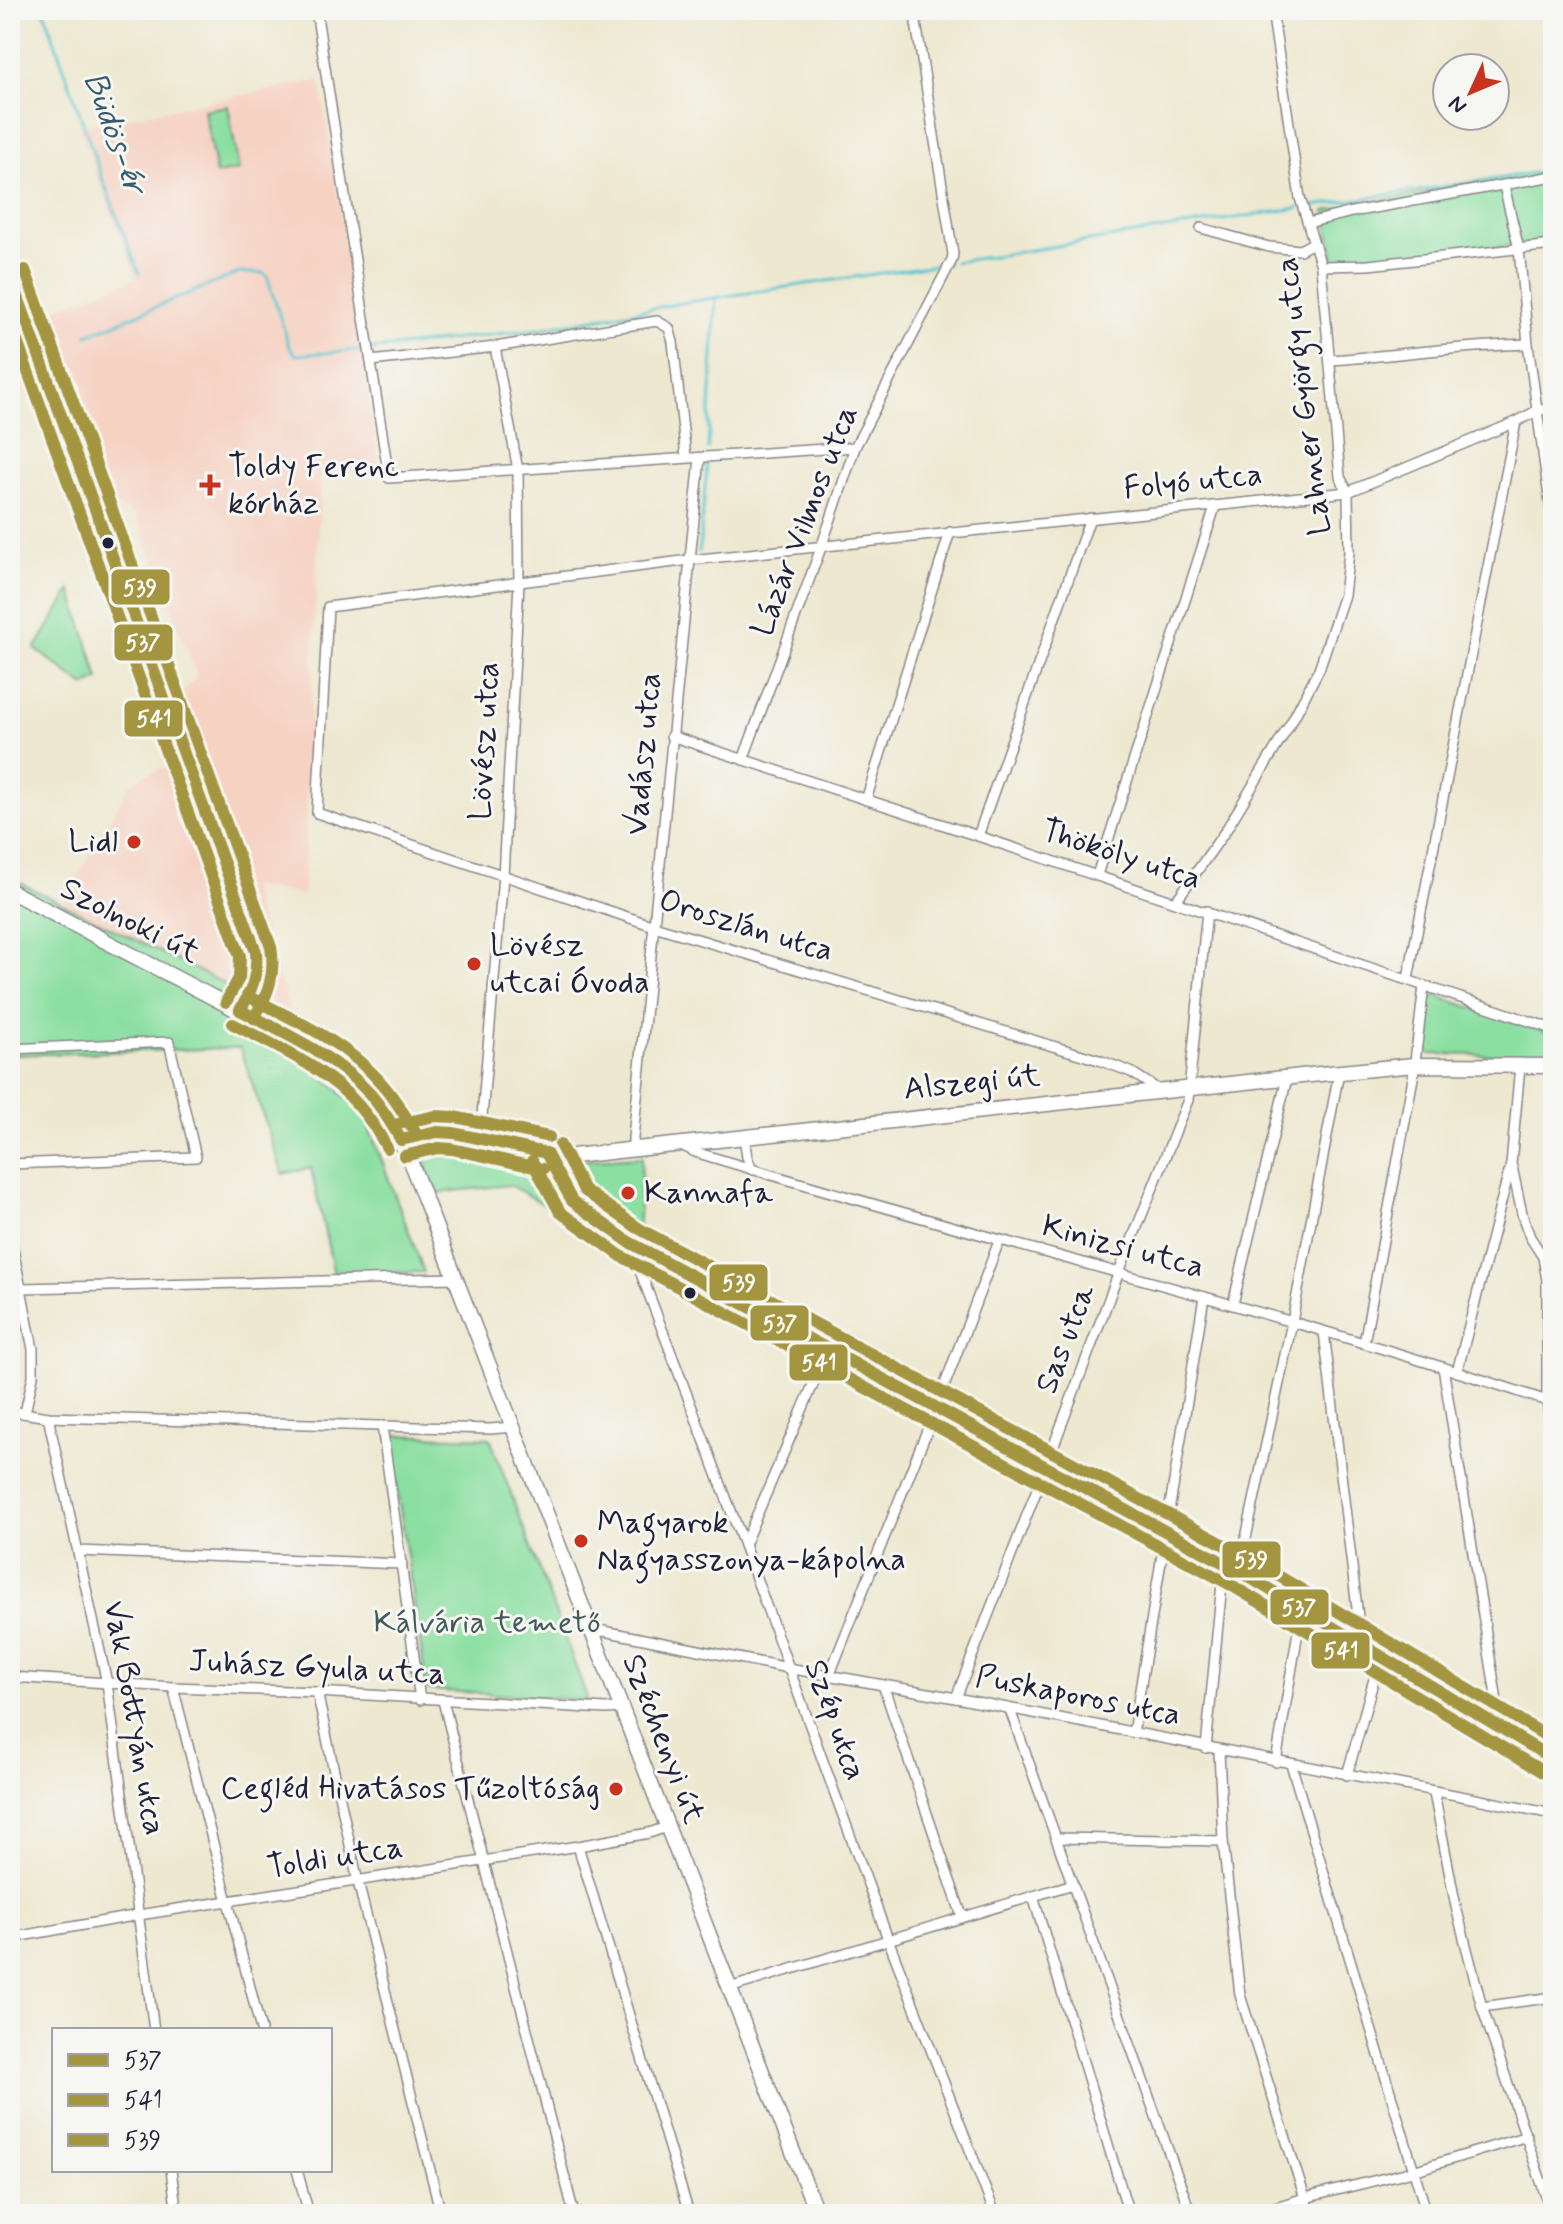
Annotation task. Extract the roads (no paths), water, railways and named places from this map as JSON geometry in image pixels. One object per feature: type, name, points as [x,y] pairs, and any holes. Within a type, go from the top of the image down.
[{"type":"main road","points":[[10,275],[256,952],[256,980],[240,1010]]},
{"type":"main road","name":"Szolnoki út","points":[[10,891],[336,1062],[360,1082],[382,1107]]},
{"type":"main road","name":"Alszegi út","points":[[401,1140],[437,1132],[454,1133],[564,1157],[1159,1090],[1414,1065],[1553,1066]]},
{"type":"main road","name":"Széchenyi út","points":[[382,1107],[414,1171],[817,2214]]},
{"type":"main road","points":[[414,1171],[411,1160],[418,1145],[437,1132]]},
{"type":"street","points":[[316,10],[389,478],[855,447]]},
{"type":"street","name":"Lázár Vilmos utca","points":[[743,760],[855,447],[953,254],[914,10]]},
{"type":"street","name":"Lahner György utca","points":[[1176,901],[1226,830],[1284,735],[1319,669],[1344,595],[1349,552],[1348,492],[1340,477],[1321,266],[1303,208],[1272,10]]},
{"type":"street","points":[[1308,223],[1352,212],[1553,176]]},
{"type":"street","points":[[1504,186],[1519,249],[1528,344],[1553,526]]},
{"type":"street","points":[[1201,228],[1269,247],[1300,250],[1313,243]]},
{"type":"street","points":[[1321,266],[1368,265],[1553,245]]},
{"type":"street","points":[[370,359],[495,347],[657,321],[669,328],[673,342],[686,457]]},
{"type":"street","points":[[1331,360],[1528,344]]},
{"type":"street","name":"Lövész utca","points":[[480,1139],[503,876],[519,583],[518,470],[495,347]]},
{"type":"street","name":"Folyó utca","points":[[317,813],[328,607],[822,545],[1348,492],[1538,410],[1553,409]]},
{"type":"street","points":[[1408,979],[1516,422]]},
{"type":"street","name":"Vadász utca","points":[[633,1150],[700,458]]},
{"type":"street","points":[[1097,875],[1215,507]]},
{"type":"street","points":[[978,836],[1090,518]]},
{"type":"street","points":[[866,800],[950,532]]},
{"type":"street","name":"Thököly utca","points":[[671,736],[1207,911],[1553,1029]]},
{"type":"street","name":"Oroszlán utca","points":[[317,813],[654,926],[1099,1060],[1131,1072],[1159,1090]]},
{"type":"street","name":"Sas utca","points":[[956,1698],[1188,1100],[1207,911]]},
{"type":"street","points":[[1364,1343],[1414,1065],[1424,986]]},
{"type":"street","points":[[10,1049],[169,1042],[196,1157],[10,1164]]},
{"type":"street","points":[[1457,1372],[1511,1164],[1520,1066]]},
{"type":"street","points":[[1239,1571],[1292,1322],[1339,1072]]},
{"type":"street","points":[[1233,1304],[1287,1078]]},
{"type":"street","points":[[744,1137],[752,1170]]},
{"type":"street","name":"Kinizsi utca","points":[[680,1144],[695,1152],[752,1170],[1233,1304],[1550,1402]]},
{"type":"street","points":[[546,1153],[572,1201],[629,1242],[1239,1571],[1553,1759]]},
{"type":"street","points":[[1511,1164],[1523,1218],[1530,1237],[1543,1257],[1547,1280],[1553,1441]]},
{"type":"street","points":[[10,1234],[34,1363],[25,1413]]},
{"type":"street","points":[[829,1676],[999,1241]]},
{"type":"street","name":"Szép utca","points":[[629,1242],[888,1939],[995,2214]]},
{"type":"street","points":[[21,1288],[455,1278]]},
{"type":"street","points":[[1133,1733],[1204,1297]]},
{"type":"street","points":[[1324,1332],[1361,1642]]},
{"type":"street","points":[[744,1545],[828,1350]]},
{"type":"street","points":[[1443,1367],[1501,1726]]},
{"type":"street","points":[[10,1411],[48,1417],[513,1427]]},
{"type":"street","name":"Vak Bottyán utca","points":[[48,1417],[107,1683],[154,2028]]},
{"type":"street","points":[[382,1426],[420,1700]]},
{"type":"street","points":[[78,1551],[402,1564]]},
{"type":"street","points":[[1206,1748],[1224,1563]]},
{"type":"street","points":[[1276,1762],[1302,1608]]},
{"type":"street","name":"Puskaporos utca","points":[[592,1633],[604,1631],[1553,1814]]},
{"type":"street","points":[[1347,1775],[1381,1654]]},
{"type":"street","name":"Juhász Gyula utca","points":[[10,1677],[621,1708]]},
{"type":"street","points":[[883,1685],[962,1916]]},
{"type":"street","points":[[173,1687],[260,2028]]},
{"type":"street","points":[[317,1692],[358,1882],[441,2214]]},
{"type":"street","points":[[443,1701],[574,2214]]},
{"type":"street","points":[[1010,1710],[1191,2214]]},
{"type":"street","points":[[1219,1751],[1223,1841],[1240,1995],[1310,2214]]},
{"type":"street","points":[[1291,1764],[1427,2214]]},
{"type":"street","points":[[1434,1793],[1456,1907],[1482,2007],[1552,2214]]},
{"type":"street","name":"Toldi utca","points":[[10,1938],[578,1846],[667,1827]]},
{"type":"street","points":[[1056,1838],[1223,1841]]},
{"type":"street","points":[[578,1846],[689,2214]]},
{"type":"street","points":[[729,1988],[1073,1884]]},
{"type":"street","points":[[1033,1896],[1129,2214]]},
{"type":"street","points":[[1482,2007],[1553,1997]]},
{"type":"street","points":[[1253,2214],[1413,2171],[1527,2136]]},
{"type":"street","points":[[171,2172],[177,2214]]},
{"type":"street","points":[[298,2172],[309,2214]]},
{"type":"waterway","name":"Büdös-ér","points":[[44,10],[102,178],[139,273]]},
{"type":"waterway","points":[[1307,207],[1553,170]]},
{"type":"waterway","points":[[955,262],[1299,208]]},
{"type":"waterway","points":[[87,335],[239,273],[263,273],[267,276],[289,346],[296,355],[386,348],[538,329],[687,302],[948,263]]},
{"type":"waterway","points":[[708,449],[716,297]]},
{"type":"waterway","points":[[699,552],[707,466]]},
{"type":"place","name":"Toldy Ferenc kórház","points":[[210,485]]},
{"type":"place","name":"Lidl","points":[[134,842]]},
{"type":"place","name":"Lövész utcai Óvoda","points":[[474,964]]},
{"type":"place","name":"Kannafa","points":[[628,1193]]},
{"type":"place","name":"Magyarok Nagyasszonya-kápolna","points":[[581,1541]]},
{"type":"place","name":"Cegléd Hivatásos Tűzoltóság","points":[[616,1789]]},
{"type":"park label","name":"Kálvária temető","points":[[487,1623]]}]
